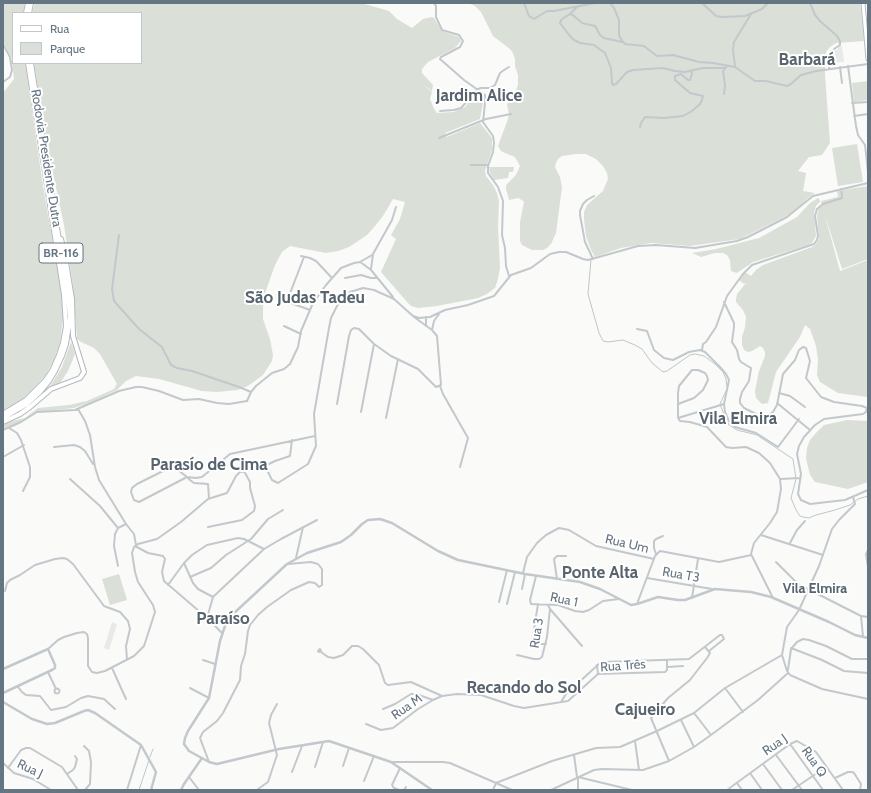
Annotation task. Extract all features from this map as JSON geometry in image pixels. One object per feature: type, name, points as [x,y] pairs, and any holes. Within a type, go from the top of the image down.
[{"type":"highway","name":"Rodovia Presidente Dutra","points":[[3,414],[26,400],[45,381],[60,355],[66,326],[64,295],[28,64]]},
{"type":"highway","name":"Rodovia Presidente Dutra","points":[[3,418],[22,408],[40,392],[55,371],[66,344],[69,325],[70,312],[31,64]]},
{"type":"highway","points":[[3,422],[20,414],[51,389],[80,378],[84,372],[73,336],[71,286],[62,243],[57,230]]},
{"type":"main road","points":[[863,3],[868,59]]},
{"type":"street","points":[[434,3],[436,6],[436,17],[442,30],[459,34],[463,40],[462,45],[440,57],[440,59],[464,80],[483,93],[485,97],[482,120],[483,124],[494,140],[494,148],[488,164],[488,175],[498,187],[504,204],[502,237],[505,248],[506,270],[509,276]]},
{"type":"street","points":[[524,3],[529,16],[534,19],[547,11],[595,3]]},
{"type":"street","points":[[610,3],[619,20],[619,35],[624,43]]},
{"type":"street","points":[[702,3],[719,17],[742,17],[762,9],[768,3]]},
{"type":"street","points":[[810,3],[815,15],[837,36],[840,41],[840,45],[830,54],[828,69]]},
{"type":"street","points":[[578,6],[560,21],[561,24],[574,40],[594,46],[605,53],[612,72],[613,85],[616,84],[627,72],[633,70],[663,68],[675,71],[691,71],[703,68],[724,68],[727,66]]},
{"type":"street","points":[[735,67],[733,50],[734,42],[752,13]]},
{"type":"street","points":[[570,14],[582,23],[595,26],[604,38],[644,46],[657,56],[673,55],[699,62],[735,67],[755,81],[766,81],[787,86],[801,75],[840,67],[868,64]]},
{"type":"street","points":[[3,44],[10,57],[12,70],[10,77],[3,82]]},
{"type":"street","points":[[848,66],[854,116],[858,134],[865,145],[868,172]]},
{"type":"street","points":[[440,112],[461,108],[478,89],[490,88],[495,85],[500,73],[510,67]]},
{"type":"street","points":[[840,67],[842,83]]},
{"type":"street","points":[[724,68],[724,94]]},
{"type":"street","points":[[640,127],[645,117],[664,118],[682,116],[692,111],[700,104],[702,96],[690,93],[675,80],[675,76],[681,74],[690,80],[692,74],[691,71]]},
{"type":"street","points":[[852,103],[868,102]]},
{"type":"street","points":[[439,138],[482,120],[511,114]]},
{"type":"street","points":[[854,116],[868,114]]},
{"type":"street","points":[[471,165],[488,164]]},
{"type":"street","points":[[413,316],[426,318],[494,296],[509,276],[531,268],[547,255],[555,252],[566,252],[585,260],[638,246],[656,245],[694,248],[736,241],[748,237],[787,217],[813,196],[868,183]]},
{"type":"street","points":[[696,350],[706,342],[716,327],[724,302],[732,288],[750,267],[814,244],[818,236],[816,216],[817,209],[822,204],[842,197],[841,190]]},
{"type":"street","points":[[593,259],[585,242],[580,210],[583,204],[594,196]]},
{"type":"street","points":[[371,270],[373,254],[393,219],[396,207]]},
{"type":"street","points":[[119,235],[112,289],[114,301],[139,329],[162,347],[171,365],[251,392]]},
{"type":"street","points":[[247,401],[251,392],[256,386],[270,375],[289,365],[298,348],[300,334],[310,310],[316,299],[332,278],[343,267],[360,262],[373,254]]},
{"type":"street","points":[[287,301],[302,257],[316,261],[332,278]]},
{"type":"street","points":[[360,262],[371,270],[394,299],[432,330],[437,336],[439,368],[442,382],[440,386],[468,438],[460,467]]},
{"type":"street","points":[[345,278],[361,275],[377,278]]},
{"type":"street","points":[[265,468],[272,480],[278,482],[306,466],[315,450],[314,414],[316,396],[331,318],[338,304],[350,292],[363,288],[374,290],[394,299]]},
{"type":"street","points":[[277,298],[310,310]]},
{"type":"street","points":[[724,302],[734,323],[732,342],[737,350],[739,359],[751,368],[750,380],[741,394],[740,403],[746,409],[763,416],[767,416],[776,408],[783,373],[796,359],[800,348],[804,347]]},
{"type":"street","points":[[432,330],[434,321],[441,312]]},
{"type":"street","points":[[432,316],[434,321]]},
{"type":"street","points":[[426,318],[426,326]]},
{"type":"street","points":[[284,326],[300,334]]},
{"type":"street","points":[[337,404],[351,330],[354,328],[358,329],[374,344],[418,369],[436,387],[440,386]]},
{"type":"street","points":[[637,329],[647,331],[654,350],[667,359],[675,359],[688,352],[696,350],[703,351],[708,355],[722,369],[728,379],[724,404],[725,412],[729,421],[738,429],[756,433],[778,447],[799,419]]},
{"type":"street","points":[[804,343],[804,347],[810,361],[806,378],[821,396],[834,402],[864,406],[867,409],[863,414],[825,419],[818,423],[802,439],[798,449],[798,461],[801,473],[798,495],[802,502],[808,504],[845,500],[868,490]]},
{"type":"street","points":[[361,412],[374,344]]},
{"type":"street","points":[[702,344],[703,351]]},
{"type":"street","points":[[386,418],[398,359]]},
{"type":"street","points":[[678,404],[694,398],[703,390],[708,380],[705,373],[696,369],[690,372],[678,388],[678,404],[678,418]]},
{"type":"street","points":[[3,430],[26,420],[37,412],[78,409],[119,391],[139,387],[159,391],[183,400],[199,399],[229,404],[253,400]]},
{"type":"street","points":[[779,393],[790,396],[805,406]]},
{"type":"street","points":[[777,403],[799,419],[810,430]]},
{"type":"street","points":[[678,418],[724,404]]},
{"type":"street","points":[[3,669],[48,650],[58,640],[64,637],[84,632],[88,635],[89,641],[88,666],[90,671],[97,673],[112,668],[134,656],[144,646],[155,612],[153,605],[141,586],[135,572],[132,553],[136,545],[134,534],[126,524],[99,480],[95,467],[90,435],[78,409]]},
{"type":"street","points":[[678,418],[680,421],[690,422],[708,428],[726,447],[747,448],[762,454],[770,462],[780,479],[781,489],[777,512],[753,544],[751,555],[774,599]]},
{"type":"street","points":[[9,428],[17,433],[24,445],[30,473],[23,491]]},
{"type":"street","points":[[209,498],[208,484],[195,483],[187,477],[176,469],[169,468],[134,486],[131,491],[132,497],[135,501],[139,502],[187,477],[202,477],[232,453],[315,436]]},
{"type":"street","points":[[136,545],[155,541],[209,498],[222,496],[227,493],[237,474],[244,471],[265,468],[267,465],[275,461],[290,456],[292,440]]},
{"type":"street","points":[[3,456],[24,445]]},
{"type":"street","points":[[54,446],[71,445],[80,447],[87,453],[95,467]]},
{"type":"street","points":[[208,527],[242,520],[254,511],[255,506],[250,483],[244,471]]},
{"type":"street","points":[[780,479],[800,478]]},
{"type":"street","points":[[70,479],[100,506],[118,528]]},
{"type":"street","points":[[853,497],[856,503],[833,527],[823,555],[799,610],[786,627],[782,655],[791,676],[822,689],[868,699]]},
{"type":"street","points":[[190,577],[210,568],[226,555],[248,541],[268,519],[283,510]]},
{"type":"street","points":[[432,790],[391,762],[335,742],[323,741],[217,764],[209,762],[187,749],[184,741],[188,731],[208,698],[222,633],[229,619],[287,564],[314,550],[341,542],[368,520],[376,519],[395,524],[434,550],[452,558],[515,572],[587,584],[631,605],[658,597],[688,600],[718,589],[758,593],[829,622],[855,635],[868,638]]},
{"type":"street","points":[[207,618],[213,597],[264,549],[317,520]]},
{"type":"street","points":[[790,544],[797,530],[805,520]]},
{"type":"street","points":[[118,566],[114,546],[115,534],[118,528],[126,524]]},
{"type":"street","points":[[296,558],[303,528]]},
{"type":"street","name":"Rua Um","points":[[522,589],[528,558],[537,543],[546,535],[560,528],[569,530],[596,546],[654,559],[656,554],[661,551],[721,562],[751,555]]},
{"type":"street","points":[[761,535],[823,555]]},
{"type":"street","points":[[656,554],[654,541],[663,536]]},
{"type":"street","points":[[168,585],[184,563],[195,552],[207,545],[238,538],[264,549]]},
{"type":"street","points":[[136,545],[148,553],[161,554],[164,557],[162,576],[164,581],[222,633]]},
{"type":"street","points":[[868,550],[866,554],[868,567]]},
{"type":"street","points":[[557,578],[554,560],[557,556],[566,556]]},
{"type":"street","points":[[5,590],[7,583],[10,580],[43,561],[60,558],[69,560],[104,606],[120,612],[128,621],[130,629],[126,646],[127,660]]},
{"type":"street","points":[[637,604],[654,559]]},
{"type":"street","points":[[692,598],[692,587],[698,559]]},
{"type":"street","points":[[209,762],[200,742],[201,736],[203,732],[217,721],[223,713],[240,680],[241,666],[245,654],[248,631],[252,622],[267,608],[291,590],[309,582],[320,587],[322,586],[322,569],[318,564],[311,562],[287,564]]},
{"type":"street","points":[[776,562],[796,582],[861,616],[868,617]]},
{"type":"street","points":[[184,563],[196,588],[213,597]]},
{"type":"street","points":[[499,602],[507,570]]},
{"type":"street","points":[[507,604],[515,572]]},
{"type":"street","name":"Rua 1","points":[[536,576],[530,602],[531,604],[558,605],[575,612],[583,612],[603,601],[619,600]]},
{"type":"street","name":"Rua T3","points":[[647,578],[712,590]]},
{"type":"street","points":[[538,604],[532,642],[535,644],[546,644]]},
{"type":"street","points":[[548,605],[582,646]]},
{"type":"street","name":"Rua 3","points":[[517,655],[532,659],[540,659],[543,656],[550,609]]},
{"type":"street","points":[[861,616],[863,637]]},
{"type":"street","points":[[561,702],[566,694],[597,665],[604,662],[684,660],[692,657],[722,634],[724,637],[723,640],[709,651],[708,657],[690,680],[671,696],[652,716],[651,719],[669,761]]},
{"type":"street","points":[[551,790],[594,770],[650,769],[669,761],[694,747],[766,694],[788,672],[791,648],[800,640],[807,639],[826,646],[852,659],[868,659]]},
{"type":"street","points":[[320,652],[334,658],[343,655],[351,646],[358,646],[377,663],[385,683],[388,685],[411,682],[442,696]]},
{"type":"street","points":[[705,647],[709,651]]},
{"type":"street","points":[[791,648],[822,660],[844,671],[868,673]]},
{"type":"street","points":[[3,693],[18,687],[54,668],[55,666],[48,650]]},
{"type":"street","points":[[493,790],[496,783],[552,761],[596,748],[620,748],[681,720],[725,688],[782,655]]},
{"type":"street","points":[[203,660],[215,664]]},
{"type":"street","points":[[667,661],[668,667],[683,666]]},
{"type":"street","points":[[597,665],[598,674]]},
{"type":"street","name":"Rua Três","points":[[442,696],[456,694],[481,694],[522,708],[536,707],[569,701],[598,674],[664,673],[668,667]]},
{"type":"street","points":[[112,668],[126,700]]},
{"type":"street","points":[[48,672],[56,689]]},
{"type":"street","points":[[18,687],[26,694],[40,696],[52,710],[66,707],[80,698],[88,696],[104,699],[115,709]]},
{"type":"street","points":[[190,688],[208,698]]},
{"type":"street","points":[[725,688],[743,712]]},
{"type":"street","points":[[383,709],[392,706],[407,695],[412,694],[433,700]]},
{"type":"street","name":"Rua M","points":[[366,724],[381,730],[395,727],[407,717],[433,700],[442,696]]},
{"type":"street","points":[[3,702],[32,719],[47,724],[55,723],[84,710],[95,713],[141,746],[147,754],[156,772],[151,790]]},
{"type":"street","points":[[258,789],[267,784],[276,759],[276,750],[269,723],[271,715],[277,704]]},
{"type":"street","points":[[694,712],[711,735]]},
{"type":"street","points":[[681,720],[694,747]]},
{"type":"street","points":[[315,766],[323,741]]},
{"type":"street","points":[[636,741],[639,770]]},
{"type":"street","name":"Rua J","points":[[727,790],[790,744],[797,741],[812,749],[819,755],[843,790]]},
{"type":"street","name":"Rua Q","points":[[790,744],[823,790]]},
{"type":"street","points":[[84,746],[88,751],[91,762],[89,787],[85,790]]},
{"type":"street","points":[[127,790],[141,746]]},
{"type":"street","points":[[292,772],[302,746]]},
{"type":"street","points":[[343,766],[349,747]]},
{"type":"street","points":[[8,768],[20,751],[27,748],[56,763],[67,774],[78,790]]},
{"type":"street","points":[[138,756],[142,752],[147,754]]},
{"type":"street","points":[[181,790],[205,754]]},
{"type":"street","points":[[574,755],[578,790]]},
{"type":"street","points":[[776,755],[802,790]]},
{"type":"street","points":[[67,774],[73,770],[75,766],[77,759],[75,756]]},
{"type":"street","points":[[364,781],[374,756]]},
{"type":"street","points":[[391,762],[450,763],[512,790]]},
{"type":"street","name":"Rua J","points":[[3,763],[16,774],[33,779],[51,790]]},
{"type":"street","points":[[763,764],[782,790]]},
{"type":"street","points":[[792,790],[826,767]]},
{"type":"street","points":[[398,790],[392,785],[400,768]]},
{"type":"street","points":[[835,778],[848,772],[852,772],[861,784],[860,790]]},
{"type":"street","points":[[750,773],[762,790]]},
{"type":"street","points":[[189,777],[199,790]]},
{"type":"street","points":[[577,777],[632,790]]},
{"type":"street","points":[[737,783],[742,790]]},
{"type":"shaded area","points":[[842,46],[844,62],[832,63],[830,50],[838,50],[838,47]]},
{"type":"shaded area","points":[[112,622],[117,624],[109,650],[104,648]]},
{"type":"green space","points":[[3,3],[25,3],[23,12],[12,12],[12,58],[3,41]]},
{"type":"green space","points":[[35,3],[361,3],[389,11],[397,19],[412,28],[423,19],[434,18],[442,31],[459,37],[461,41],[455,48],[428,62],[422,69],[422,73],[433,85],[432,91],[422,84],[432,92],[430,99],[434,109],[437,113],[454,112],[465,107],[477,92],[483,97],[480,119],[445,133],[447,137],[480,123],[492,138],[492,150],[485,171],[486,176],[497,193],[499,201],[498,227],[500,268],[495,288],[478,298],[437,306],[418,308],[411,306],[381,272],[396,239],[391,235],[400,219],[405,202],[393,199],[383,216],[367,235],[349,247],[326,253],[290,246],[282,252],[275,265],[263,299],[263,319],[270,339],[273,355],[272,361],[263,375],[248,386],[238,390],[217,392],[202,391],[159,379],[136,376],[126,381],[117,390],[89,403],[74,408],[36,412],[18,423],[3,429],[3,425],[25,418],[38,408],[69,405],[87,401],[114,389],[117,384],[100,354],[94,348],[77,339],[73,286],[64,225],[50,159],[34,64],[142,64],[142,12],[32,12]]},
{"type":"green space","points":[[468,3],[860,3],[864,41],[836,43],[826,52],[825,75],[830,143],[822,155],[809,157],[798,171],[806,173],[803,191],[815,193],[792,213],[740,239],[690,246],[651,243],[621,248],[595,257],[586,236],[584,212],[587,205],[603,191],[608,179],[607,173],[603,166],[596,159],[586,154],[562,156],[556,163],[555,167],[560,177],[562,187],[556,233],[551,244],[543,250],[532,250],[522,245],[520,241],[520,222],[524,202],[518,198],[509,200],[506,185],[516,175],[520,166],[515,157],[501,151],[498,146],[508,119],[509,114],[507,105],[510,98],[515,93],[518,85],[515,59],[510,49],[493,36],[481,12],[475,6]]},
{"type":"green space","points":[[13,64],[25,64],[43,186],[62,295],[63,318],[60,343],[47,373],[24,398],[3,411],[3,93],[14,79]]},
{"type":"green space","points":[[868,81],[868,100],[854,102],[852,83]]},
{"type":"green space","points":[[857,144],[863,182],[838,186],[832,148]]},
{"type":"green space","points":[[489,167],[514,167],[513,172],[509,172],[508,178],[494,180],[490,173]]},
{"type":"green space","points":[[868,186],[868,259],[842,269],[824,212],[840,271],[868,260],[868,397],[838,393],[820,382],[817,375],[818,360],[816,346],[810,329],[805,325],[800,337],[776,372],[768,403],[762,404],[756,398],[755,391],[765,352],[760,346],[748,352],[744,350],[742,345],[746,317],[743,310],[736,302],[736,299],[737,294],[747,282],[744,284],[739,280],[745,272],[751,276],[763,265],[812,247],[819,239],[817,216],[819,208],[822,206],[821,201],[838,197],[837,191]]},
{"type":"green space","points":[[818,198],[820,202],[816,206],[814,213],[816,236],[812,243],[753,262],[737,273],[731,271],[730,260],[727,255],[723,253],[715,253],[701,257],[692,253],[716,249],[759,238],[797,217],[810,203]]},
{"type":"green space","points":[[71,342],[75,354],[68,371],[60,383],[49,388],[62,367]]},
{"type":"green space","points":[[847,420],[868,421],[868,482],[848,489],[815,482],[810,475],[806,458],[810,440],[824,425]]},
{"type":"green space","points":[[119,574],[127,600],[110,605],[102,579]]},
{"type":"waterway","points":[[591,260],[588,294],[599,333],[603,341],[608,342],[623,340],[635,345],[642,349],[652,363],[663,372],[667,371],[690,355],[695,354],[704,356],[723,372],[727,387]]},
{"type":"waterway","points":[[726,391],[720,404],[729,425],[737,430],[757,435],[793,459],[796,479],[791,498],[800,516],[809,518],[850,505],[858,499],[868,496]]},
{"type":"waterway","points":[[150,757],[153,749]]},
{"type":"waterway","points":[[139,790],[149,760]]},
{"type":"district","name":"Barbará","points":[[807,60]]},
{"type":"district","name":"Jardim Alice","points":[[479,96]]},
{"type":"district","name":"São Judas Tadeu","points":[[305,298]]},
{"type":"district","name":"Vila Elmira","points":[[738,419]]},
{"type":"district","name":"Parasío de Cima","points":[[209,465]]},
{"type":"district","name":"Ponte Alta","points":[[600,573]]},
{"type":"district","name":"Vila Elmira","points":[[815,589]]},
{"type":"district","name":"Paraíso","points":[[223,619]]},
{"type":"district","name":"Recando do Sol","points":[[524,688]]},
{"type":"district","name":"Cajueiro","points":[[645,710]]}]
